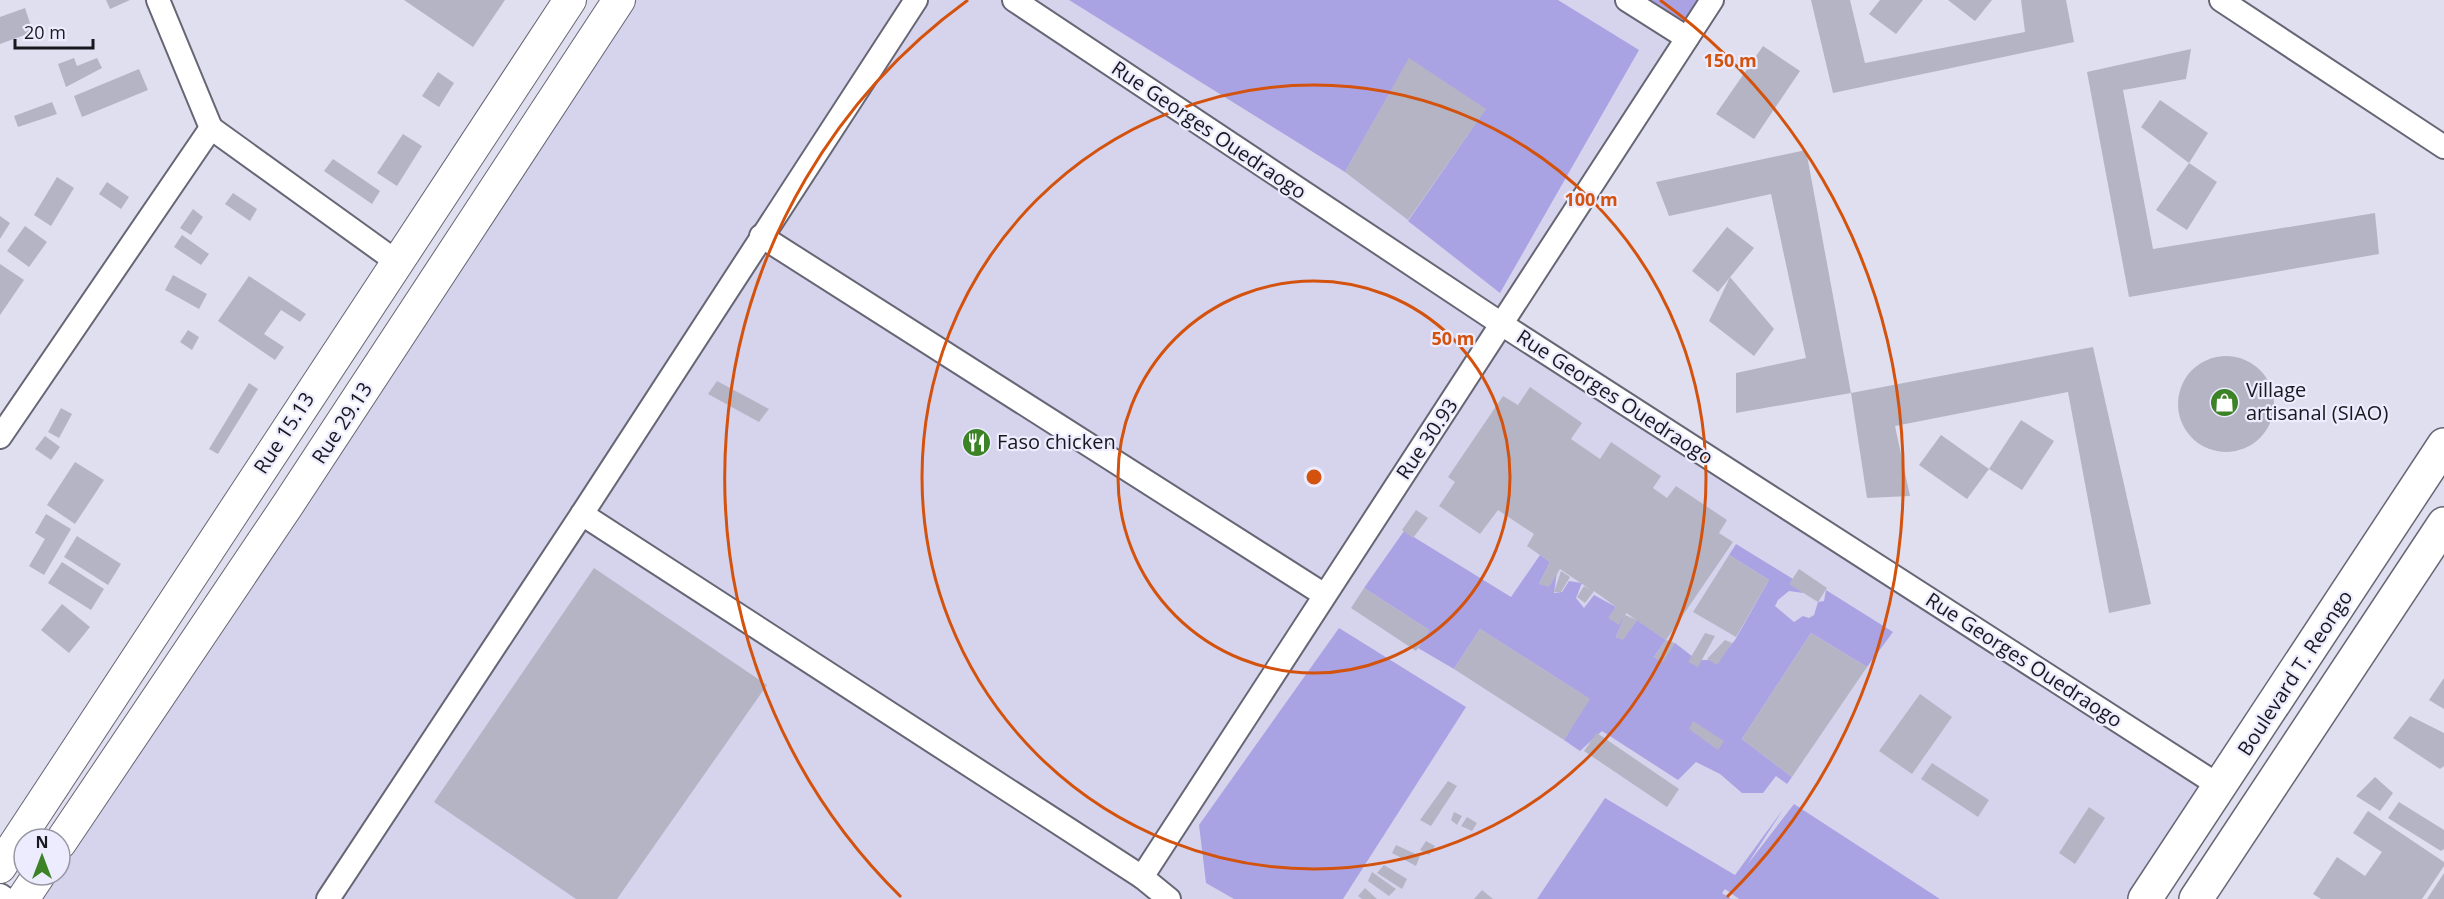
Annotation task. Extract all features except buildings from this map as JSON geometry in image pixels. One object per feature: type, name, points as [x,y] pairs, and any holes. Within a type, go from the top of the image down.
[{"type":"main road","name":"Rue 15.13","points":[[0,867],[570,0]]},
{"type":"main road","name":"Rue 29.13","points":[[71,827],[290,503],[619,0]]},
{"type":"main road","name":"Boulevard T. Reongo","points":[[2145,899],[2221,787],[2444,445]]},
{"type":"main road","points":[[2196,899],[2444,524]]},
{"type":"street","points":[[158,0],[211,128],[397,262]]},
{"type":"street","points":[[328,899],[582,514],[916,0]]},
{"type":"street","name":"Rue Georges Ouedraogo","points":[[1014,0],[1503,325],[2221,787]]},
{"type":"street","points":[[1627,0],[1687,38]]},
{"type":"street","name":"Rue 30.93","points":[[1142,877],[1323,594],[1503,325],[1712,0]]},
{"type":"street","points":[[2221,0],[2444,147]]},
{"type":"street","points":[[0,437],[211,128]]},
{"type":"street","points":[[761,236],[1323,594]]},
{"type":"street","points":[[582,514],[1142,877],[1169,899]]},
{"type":"street","points":[[0,895],[6,899]]},
{"type":"shaded area","points":[[618,0],[1716,0],[1503,325],[2221,787],[2145,899],[22,899],[30,887],[72,887],[72,827],[70,827]]},
{"type":"shaded area","points":[[1069,0],[1558,0],[1639,50],[1500,293],[1408,221],[1485,110],[1409,59],[1345,172]]},
{"type":"shaded area","points":[[1629,0],[1703,0],[1680,33]]},
{"type":"shaded area","points":[[1404,531],[1511,597],[1540,555],[1550,562],[1539,584],[1557,572],[1554,593],[1562,592],[1569,581],[1582,583],[1576,598],[1584,608],[1594,595],[1616,607],[1609,618],[1626,613],[1616,637],[1623,639],[1637,620],[1666,640],[1654,657],[1662,661],[1675,643],[1697,660],[1718,660],[1735,640],[1769,580],[1729,555],[1736,544],[1793,579],[1803,593],[1789,591],[1778,600],[1775,606],[1794,622],[1803,616],[1809,618],[1814,615],[1818,602],[1824,601],[1826,590],[1893,632],[1867,667],[1811,633],[1742,739],[1792,777],[1787,784],[1776,776],[1763,793],[1742,793],[1720,774],[1696,762],[1678,780],[1602,731],[1580,751],[1564,740],[1588,698],[1480,629],[1454,669],[1418,648],[1429,630],[1364,588]]},
{"type":"shaded area","points":[[1339,628],[1466,707],[1343,899],[1234,899],[1206,883],[1199,825]]},
{"type":"shaded area","points":[[1605,798],[1735,875],[1784,808],[1747,865],[1794,804],[1940,899],[1739,899],[1725,889],[1722,893],[1731,899],[1537,899]]},
{"type":"place","name":"Village artisanal (SIAO)","points":[[2225,402]]},
{"type":"place","name":"Faso chicken","points":[[976,442]]}]
